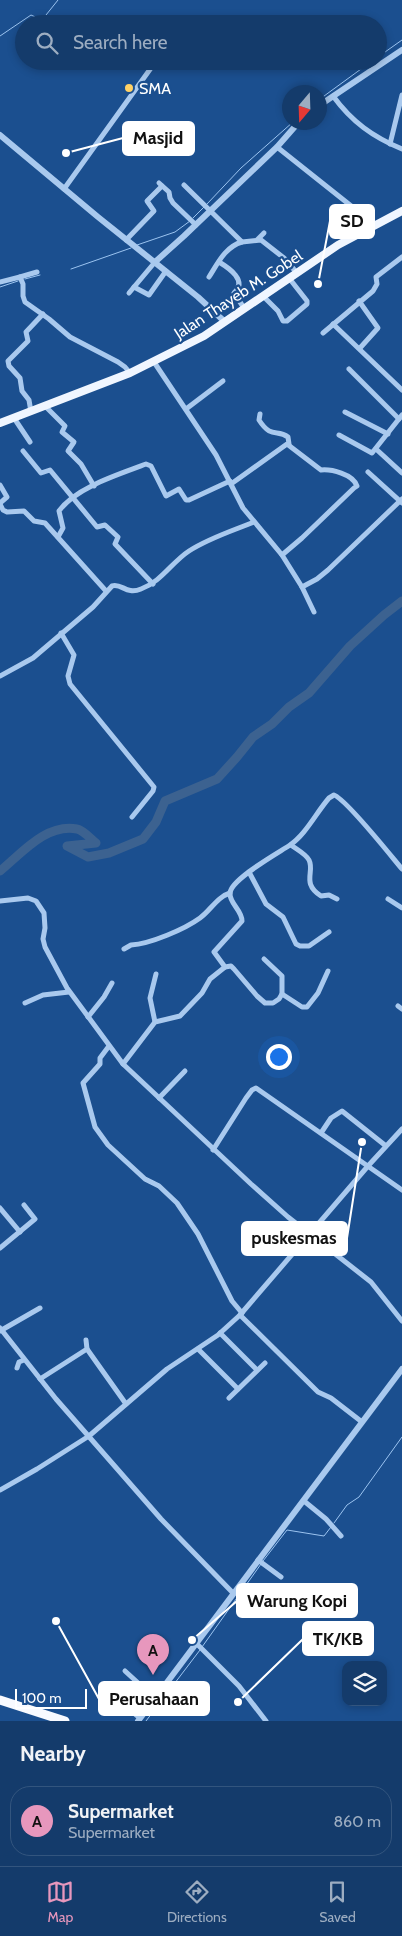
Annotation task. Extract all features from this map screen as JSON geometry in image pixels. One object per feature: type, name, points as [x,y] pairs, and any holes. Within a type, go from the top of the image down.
[{"type":"highway","points":[[0,1700],[65,1721]]},
{"type":"main road","name":"Jalan Thayeb M. Gobel","points":[[0,423],[130,374],[204,336],[338,245],[402,211]]},
{"type":"street","points":[[387,60],[402,50]]},
{"type":"street","points":[[64,189],[150,70]]},
{"type":"street","points":[[327,100],[372,70]]},
{"type":"street","points":[[390,144],[402,95]]},
{"type":"street","points":[[333,96],[355,122],[371,134],[402,149]]},
{"type":"street","points":[[129,293],[154,262],[207,206],[277,147],[292,130]]},
{"type":"street","points":[[0,135],[133,246],[209,306],[224,321]]},
{"type":"street","points":[[277,147],[345,201],[372,226]]},
{"type":"street","points":[[126,240],[154,211],[146,201],[161,185],[170,193],[171,200],[193,221]]},
{"type":"street","points":[[184,185],[242,242]]},
{"type":"street","points":[[209,277],[225,253],[234,245],[258,239],[264,233]]},
{"type":"street","points":[[258,239],[284,258],[297,273]]},
{"type":"street","points":[[323,333],[376,288],[376,277],[402,257]]},
{"type":"street","points":[[219,262],[236,274],[239,285],[234,293]]},
{"type":"street","points":[[0,282],[22,280],[37,272]]},
{"type":"street","points":[[134,287],[149,295],[166,272]]},
{"type":"street","points":[[263,296],[278,311],[283,321],[287,321],[307,304],[289,278]]},
{"type":"street","points":[[22,280],[25,302],[43,314],[70,337],[118,362],[130,374]]},
{"type":"street","points":[[230,288],[244,308]]},
{"type":"street","points":[[359,302],[378,328],[360,348]]},
{"type":"street","points":[[31,412],[29,400],[22,391],[20,378],[9,366],[8,361],[28,341],[26,332],[43,314]]},
{"type":"street","points":[[333,324],[402,390]]},
{"type":"street","points":[[154,362],[216,455],[243,508],[282,555],[302,587],[314,612]]},
{"type":"street","points":[[339,435],[372,453],[400,417],[349,369]]},
{"type":"street","points":[[186,409],[223,381]]},
{"type":"street","points":[[46,407],[65,426],[62,431],[74,442],[68,451],[81,464],[94,486]]},
{"type":"street","points":[[345,412],[388,434]]},
{"type":"street","points":[[260,414],[259,420],[265,428],[273,434],[284,434],[288,437],[289,444],[321,470],[328,469],[348,476],[356,482],[357,486],[282,555]]},
{"type":"street","points":[[14,418],[30,442]]},
{"type":"street","points":[[58,537],[63,528],[59,511],[72,498],[94,486],[146,464],[151,466],[166,496],[179,489],[186,500],[189,500],[231,483],[247,474],[283,445],[289,444]]},
{"type":"street","points":[[376,449],[402,473]]},
{"type":"street","points":[[23,451],[41,473],[50,470],[97,527],[105,525],[117,536],[115,544],[153,584]]},
{"type":"street","points":[[302,587],[317,579],[328,570],[401,501],[368,472]]},
{"type":"street","points":[[0,485],[8,497],[0,503],[7,512],[24,511],[34,521],[45,523],[106,591]]},
{"type":"street","points":[[0,676],[28,662],[93,607],[112,586],[116,585],[133,592],[153,584],[189,551],[211,539],[254,522]]},
{"type":"street","points":[[61,633],[74,655],[68,676],[70,684],[154,787],[153,791],[132,817]]},
{"type":"street","points":[[124,949],[185,929],[225,895],[230,893],[249,872],[291,844],[302,834],[329,798],[336,795],[402,869]]},
{"type":"street","points":[[291,844],[309,860],[309,879],[316,892],[321,896],[330,895],[337,900]]},
{"type":"street","points":[[249,872],[266,904],[283,917],[296,944],[300,946],[314,944],[328,932]]},
{"type":"street","points":[[230,893],[242,918],[241,922],[214,952],[225,966],[230,966],[234,969],[257,996],[265,1002],[276,1002],[282,994],[282,976],[264,959]]},
{"type":"street","points":[[0,901],[28,898],[36,901],[41,907],[45,920],[43,939],[45,947],[69,992],[123,1064],[213,1150],[310,1233],[371,1282],[402,1321]]},
{"type":"street","points":[[388,899],[402,908]]},
{"type":"street","points":[[123,1064],[155,1022],[180,1016],[202,993],[210,979],[225,966]]},
{"type":"street","points":[[282,994],[290,997],[300,1006],[307,1007],[321,988],[328,971]]},
{"type":"street","points":[[155,1022],[150,998],[156,974]]},
{"type":"street","points":[[88,1017],[104,997],[112,983]]},
{"type":"street","points":[[25,1003],[43,995],[69,992]]},
{"type":"street","points":[[108,1046],[100,1058],[100,1064],[83,1083],[95,1127],[108,1145],[121,1158],[145,1179],[162,1189],[177,1203],[198,1234],[232,1301],[241,1314],[318,1392],[331,1398],[362,1422]]},
{"type":"street","points":[[159,1098],[185,1071]]},
{"type":"street","points":[[213,1150],[246,1098],[255,1088],[402,1190]]},
{"type":"street","points":[[321,1133],[331,1118],[342,1111],[386,1146]]},
{"type":"street","points":[[0,1490],[89,1436],[166,1369],[220,1333],[241,1314],[402,1129]]},
{"type":"street","points":[[0,1239],[2,1246],[35,1219],[24,1205]]},
{"type":"street","points":[[0,1208],[20,1232]]},
{"type":"street","points":[[40,1308],[0,1330],[40,1379],[162,1519],[233,1593]]},
{"type":"street","points":[[220,1333],[258,1370]]},
{"type":"street","points":[[86,1340],[88,1349],[126,1404]]},
{"type":"street","points":[[40,1379],[88,1349]]},
{"type":"street","points":[[198,1349],[238,1389]]},
{"type":"street","points":[[17,1368],[19,1362],[24,1360]]},
{"type":"street","points":[[229,1398],[265,1362]]},
{"type":"street","points":[[113,1696],[139,1719],[198,1645],[233,1593],[402,1369]]},
{"type":"street","points":[[304,1501],[326,1519],[341,1536]]},
{"type":"street","points":[[258,1560],[281,1577]]},
{"type":"street","points":[[198,1645],[239,1686],[266,1721]]},
{"type":"street","points":[[125,1671],[148,1692],[151,1704]]},
{"type":"waterway","points":[[46,15],[58,0]]},
{"type":"waterway","points":[[0,36],[15,26]]},
{"type":"waterway","points":[[387,51],[402,40]]},
{"type":"waterway","points":[[327,94],[360,70]]},
{"type":"waterway","points":[[207,204],[241,168],[284,130]]},
{"type":"waterway","points":[[193,218],[204,207]]},
{"type":"waterway","points":[[137,245],[175,232],[190,221]]},
{"type":"waterway","points":[[71,269],[131,248]]},
{"type":"waterway","points":[[25,279],[40,275]]},
{"type":"waterway","points":[[0,287],[18,281]]},
{"type":"waterway","points":[[0,871],[35,841],[45,835],[66,828],[77,829],[96,843],[67,846],[88,857],[109,853],[143,839],[156,822],[165,801],[217,779],[253,737],[272,724],[289,707],[309,693],[350,646],[402,601]]},
{"type":"waterway","points":[[334,1523],[347,1505],[359,1497],[402,1437]]},
{"type":"waterway","points":[[263,1561],[287,1530],[324,1536],[331,1527]]},
{"type":"waterway","points":[[202,1647],[261,1564]]},
{"type":"waterway","points":[[146,1721],[200,1650]]},
{"type":"place","name":"SMA","points":[[129,88]]},
{"type":"place","name":"Masjid","points":[[66,153]]},
{"type":"place","name":"SD","points":[[318,284]]},
{"type":"place","name":"puskesmas","points":[[362,1142]]},
{"type":"place","name":"Perusahaan","points":[[56,1621]]},
{"type":"place","name":"Warung Kopi","points":[[192,1640]]},
{"type":"place","name":"Supermarket","points":[[153,1675]]},
{"type":"place","name":"TK/KB","points":[[238,1702]]}]
